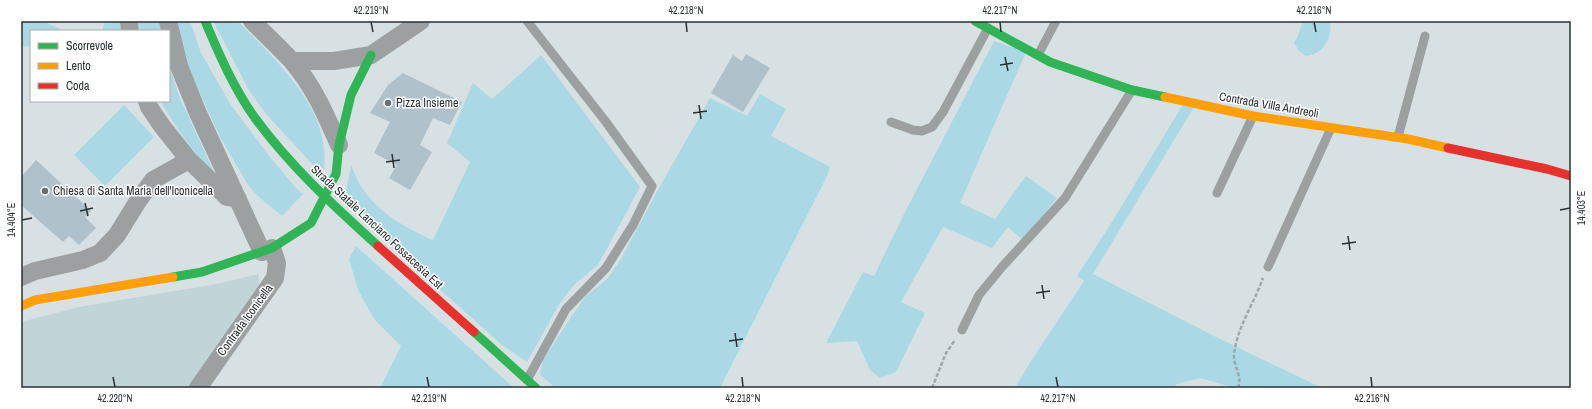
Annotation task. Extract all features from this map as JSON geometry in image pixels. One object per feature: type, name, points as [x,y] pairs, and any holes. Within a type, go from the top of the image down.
[{"type":"street","name":"Contrada Iconicella","points":[[168,21],[179,66],[197,111],[238,199],[267,250],[277,263],[275,278],[198,388]]},
{"type":"street","name":"Strada Statale Lanciano Fossacesia Est","points":[[205,21],[225,67],[255,118],[304,177],[345,216],[536,388]]},
{"type":"street","points":[[252,21],[286,55],[308,82],[324,109],[339,145]]},
{"type":"street","points":[[264,21],[286,55],[334,61],[371,55],[421,21]]},
{"type":"street","name":"Contrada Villa Andreoli","points":[[975,21],[1050,62],[1132,90],[1253,116],[1398,137],[1548,168],[1571,176]]},
{"type":"street","points":[[21,306],[35,300],[202,272],[267,250],[311,222],[318,213],[336,174],[339,145],[351,95],[371,55]]},
{"type":"street","points":[[147,102],[162,126],[189,160],[227,197],[238,199]]},
{"type":"street","points":[[21,277],[35,271],[83,260],[100,253],[118,235],[138,201],[153,180],[189,160]]},
{"type":"lane","points":[[527,21],[606,122],[652,186],[633,225],[606,268],[566,309],[527,380]]},
{"type":"lane","points":[[1038,55],[1056,21]]},
{"type":"lane","points":[[891,122],[913,130],[922,131],[932,126],[944,112],[988,28]]},
{"type":"lane","points":[[1398,137],[1425,36]]},
{"type":"lane","points":[[962,330],[979,295],[1002,267],[1065,198],[1132,90]]},
{"type":"lane","points":[[1217,193],[1253,116]]},
{"type":"lane","points":[[1268,267],[1331,128]]},
{"type":"path","points":[[1238,388],[1240,382],[1234,356],[1240,330],[1255,300],[1268,267]]},
{"type":"path","points":[[932,388],[946,353],[962,330]]},
{"type":"shaded area","points":[[21,21],[43,21],[63,30],[30,30],[30,47],[21,46]]},
{"type":"shaded area","points":[[105,21],[120,21],[121,30],[102,30]]},
{"type":"shaded area","points":[[139,21],[160,21],[162,30],[140,30]]},
{"type":"shaded area","points":[[175,21],[190,21],[201,53],[231,105],[270,157],[296,188],[303,194],[282,216],[260,198],[248,185],[221,139],[187,65]]},
{"type":"shaded area","points":[[213,21],[238,21],[270,54],[300,90],[312,110],[320,131],[324,153],[323,176],[267,115],[250,92]]},
{"type":"shaded area","points":[[1303,21],[1330,21],[1330,34],[1327,42],[1317,53],[1306,56],[1298,50],[1294,42]]},
{"type":"shaded area","points":[[994,41],[1026,52],[960,203],[995,219],[1026,176],[1057,198],[1023,240],[1008,227],[992,248],[943,227],[901,302],[925,313],[896,372],[880,378],[870,370],[857,341],[826,343],[863,272],[874,276],[905,212]]},
{"type":"shaded area","points":[[541,55],[640,187],[598,265],[574,285],[560,303],[527,362],[501,344],[425,276],[345,197],[351,165],[363,189],[379,208],[405,226],[433,240],[470,162],[447,143],[473,83],[492,99]]},
{"type":"shaded area","points":[[170,66],[179,96],[214,172],[198,156],[161,102],[170,102]]},
{"type":"shaded area","points":[[760,94],[786,109],[771,136],[830,167],[827,176],[720,388],[554,388],[540,375],[543,360],[586,296],[607,279],[620,261],[710,98],[747,116]]},
{"type":"shaded area","points":[[124,105],[154,137],[105,186],[74,155]]},
{"type":"shaded area","points":[[1182,106],[1194,107],[1093,274],[1218,338],[1322,388],[1230,388],[1228,386],[1200,378],[1177,384],[1173,388],[1015,388],[1084,281],[1077,276],[1112,222]]},
{"type":"shaded area","points":[[356,246],[515,388],[380,388],[401,346],[374,319],[358,290],[349,259]]},
{"type":"shaded area","points":[[259,274],[259,294],[193,388],[21,388],[21,322],[79,307],[211,285]]},
{"type":"building","points":[[746,54],[770,68],[743,112],[711,93],[733,55],[742,61]]},
{"type":"building","points":[[403,73],[462,102],[450,125],[433,118],[420,145],[432,152],[410,190],[389,178],[397,165],[374,153],[390,122],[370,113],[388,85]]},
{"type":"building","name":"Chiesa di Santa Maria dell'Iconicella","points":[[36,160],[91,211],[85,217],[96,228],[79,245],[69,236],[63,242],[21,205],[21,177]]},
{"type":"traffic: fast","points":[[205,21],[221,59],[247,107],[255,118],[283,153],[313,185],[378,246]]},
{"type":"traffic: fast","points":[[975,21],[1050,62],[1132,90],[1165,97]]},
{"type":"traffic: fast","points":[[173,277],[202,272],[272,248],[311,223],[336,174],[339,145],[351,95],[371,55]]},
{"type":"traffic: fast","points":[[474,332],[536,388]]},
{"type":"traffic: slow","points":[[1165,97],[1253,116],[1408,139],[1448,148]]},
{"type":"traffic: slow","points":[[21,306],[35,300],[173,277]]},
{"type":"traffic: jam","points":[[1448,148],[1547,169],[1571,176]]},
{"type":"traffic: jam","points":[[378,246],[474,332]]},
{"type":"place","name":"Pizza Insieme","points":[[388,103]]},
{"type":"place","name":"Chiesa di Santa Maria dell'Iconicella","points":[[45,191]]}]
